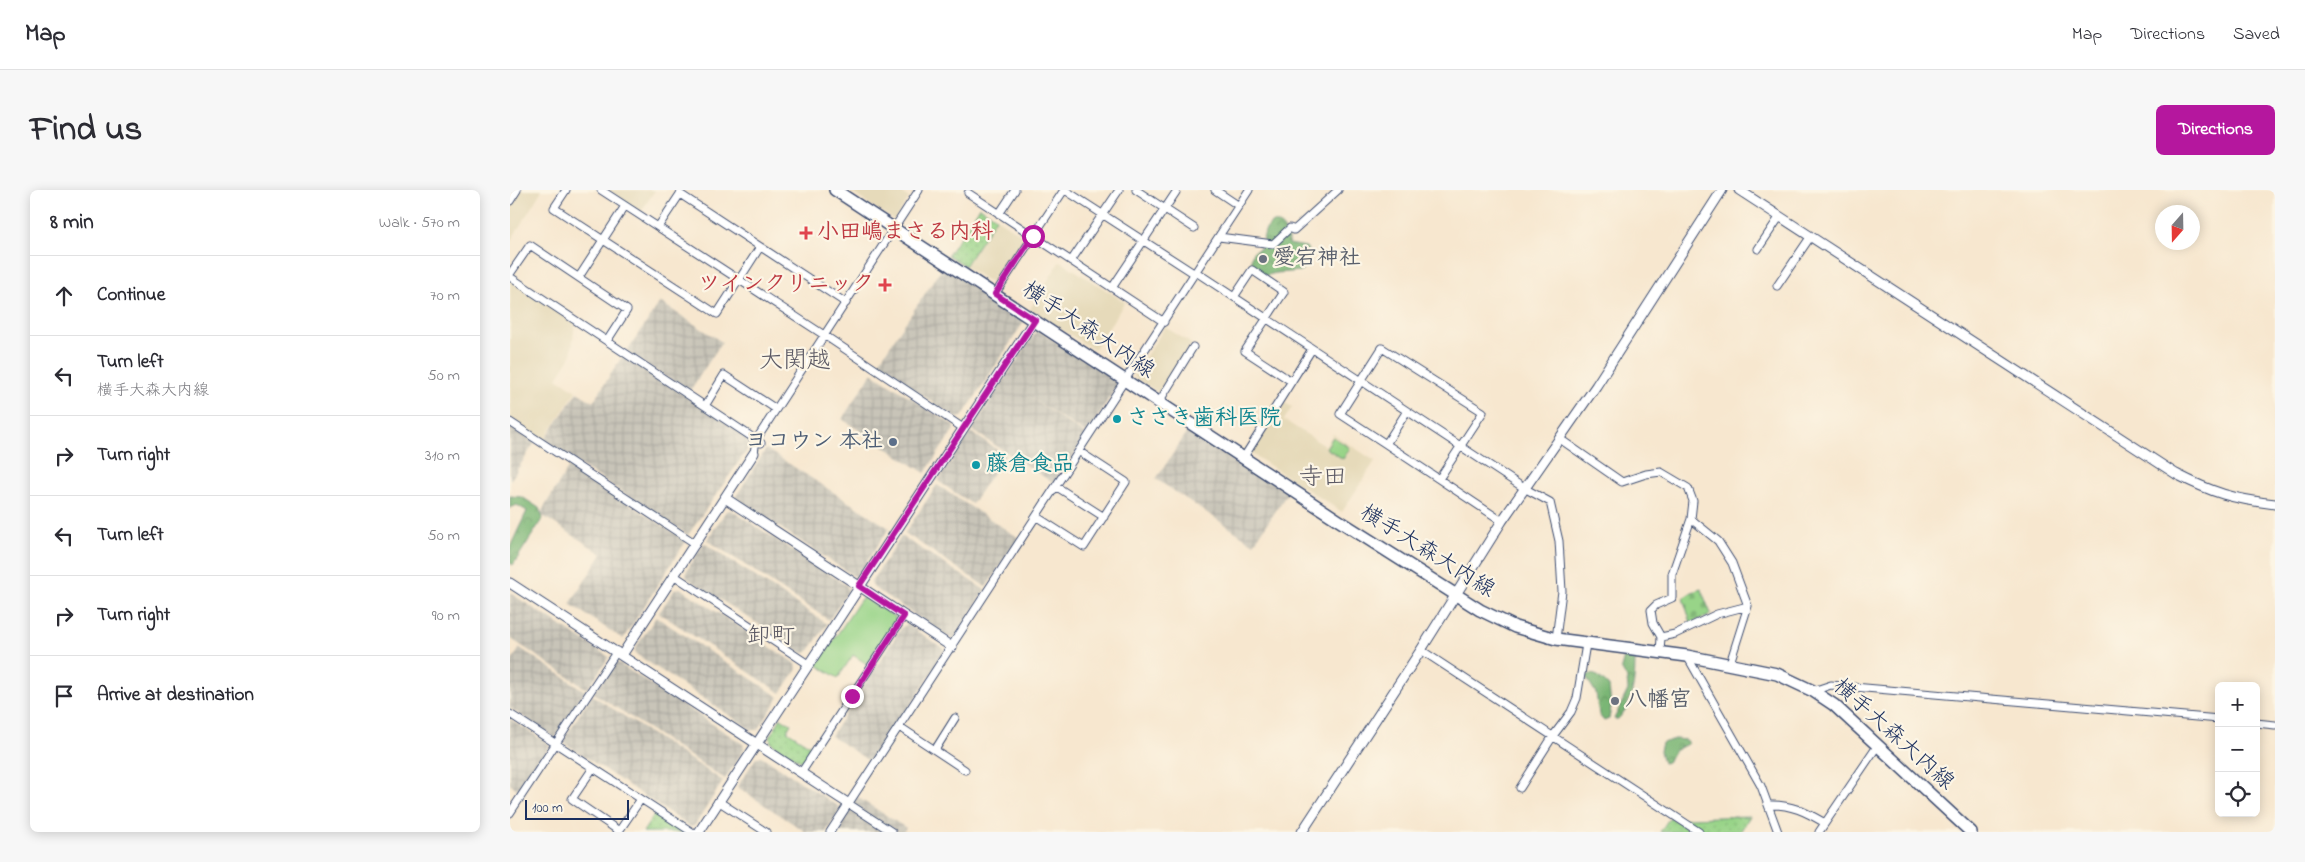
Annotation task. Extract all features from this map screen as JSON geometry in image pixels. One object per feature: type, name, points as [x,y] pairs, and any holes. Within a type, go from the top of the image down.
[{"type":"main road","name":"横手大森大内線","points":[[836,190],[1455,595],[1515,627],[1556,639],[1687,656],[1730,663],[1777,674],[1813,691],[1834,706],[1971,832]]},
{"type":"street","points":[[510,201],[517,190]]},
{"type":"street","points":[[566,190],[554,208],[717,314],[760,247]]},
{"type":"street","points":[[601,190],[963,428]]},
{"type":"street","points":[[510,813],[675,576],[754,453],[776,408],[919,190]]},
{"type":"street","points":[[999,214],[1015,190]]},
{"type":"street","points":[[995,294],[1064,190],[1234,297],[1524,488],[1550,502],[1559,541],[1562,603],[1556,639]]},
{"type":"street","points":[[1071,261],[1119,190]]},
{"type":"street","points":[[1136,190],[1194,228]]},
{"type":"street","points":[[1215,190],[1239,206]]},
{"type":"street","points":[[830,832],[1080,452],[1249,190]]},
{"type":"street","points":[[1302,832],[1421,650],[1502,521],[1560,439],[1722,190]]},
{"type":"street","points":[[1739,190],[2176,474],[2208,490],[2237,499],[2275,504]]},
{"type":"street","points":[[1219,237],[1273,244],[1290,228],[1294,230],[1333,191]]},
{"type":"street","points":[[1112,288],[1176,192]]},
{"type":"street","points":[[968,193],[1164,322]]},
{"type":"street","points":[[658,227],[680,194],[846,303]]},
{"type":"street","points":[[579,277],[625,206]]},
{"type":"street","points":[[1758,249],[1780,216]]},
{"type":"street","points":[[1777,286],[1811,236]]},
{"type":"street","points":[[607,341],[627,310],[530,245],[510,276],[607,341],[705,406],[759,441]]},
{"type":"street","points":[[1234,297],[1252,270],[1284,292],[1245,351],[1291,381]]},
{"type":"street","points":[[699,832],[1035,320]]},
{"type":"street","points":[[1159,402],[1193,346]]},
{"type":"street","points":[[1439,479],[1483,412],[1382,348],[1340,414],[1502,521]]},
{"type":"street","points":[[1244,457],[1312,349]]},
{"type":"street","points":[[705,406],[724,375],[776,408]]},
{"type":"street","points":[[1386,444],[1407,411]]},
{"type":"street","points":[[510,422],[696,544]]},
{"type":"street","points":[[1560,439],[1622,482],[1646,474],[1661,472],[1688,488],[1693,501],[1691,519],[1672,574],[1672,598],[1656,605],[1651,610],[1653,623],[1661,637],[1660,653]]},
{"type":"street","points":[[1037,517],[1084,547],[1104,517],[1126,482],[1080,452]]},
{"type":"street","points":[[1057,487],[1104,517]]},
{"type":"street","points":[[725,498],[952,647]]},
{"type":"street","points":[[1691,519],[1718,541],[1732,563],[1748,606],[1730,663]]},
{"type":"street","points":[[675,576],[808,664]]},
{"type":"street","points":[[510,583],[892,832]]},
{"type":"street","points":[[1661,637],[1675,634],[1717,614],[1748,606]]},
{"type":"street","points":[[801,773],[904,616]]},
{"type":"street","points":[[1520,788],[1552,736],[1571,712],[1578,698],[1586,644]]},
{"type":"street","points":[[1421,650],[1699,832]]},
{"type":"street","points":[[1687,656],[1761,786],[1778,832]]},
{"type":"street","points":[[1813,691],[1830,686],[2215,720]]},
{"type":"street","points":[[510,714],[692,832]]},
{"type":"street","points":[[935,750],[955,718]]},
{"type":"street","points":[[2260,723],[2275,724]]},
{"type":"street","points":[[900,727],[965,770]]},
{"type":"street","points":[[1819,832],[1878,745]]},
{"type":"street","points":[[593,768],[572,799],[619,830],[641,799]]},
{"type":"street","points":[[718,801],[766,832]]},
{"type":"street","points":[[1769,805],[1780,805],[1802,810],[1825,823]]},
{"type":"shaded area","points":[[522,190],[542,190],[510,242],[510,207]]},
{"type":"shaded area","points":[[608,190],[655,190],[641,212]]},
{"type":"shaded area","points":[[848,190],[897,190],[909,198],[894,220]]},
{"type":"shaded area","points":[[996,218],[1027,238],[998,284],[994,285],[965,266]]},
{"type":"shaded area","points":[[1060,261],[1125,302],[1094,350],[1030,309]]},
{"type":"shaded area","points":[[943,267],[1025,320],[962,417],[957,418],[877,365]]},
{"type":"shaded area","points":[[510,281],[575,323],[571,356],[557,378],[576,391],[542,443],[510,422]]},
{"type":"shaded area","points":[[660,302],[722,342],[689,392],[627,352]]},
{"type":"shaded area","points":[[1165,327],[1192,344],[1161,394],[1133,376]]},
{"type":"shaded area","points":[[1037,330],[1119,382],[1087,434],[1025,394],[1086,435],[1055,484],[972,430]]},
{"type":"shaded area","points":[[623,355],[754,440],[688,535],[544,441],[577,392],[593,402]]},
{"type":"shaded area","points":[[872,373],[953,425],[954,429],[925,473],[842,419]]},
{"type":"shaded area","points":[[1282,401],[1292,407],[1284,420],[1325,446],[1333,434],[1375,461],[1342,512],[1249,452]]},
{"type":"shaded area","points":[[510,426],[535,442],[510,481]]},
{"type":"shaded area","points":[[1190,428],[1288,492],[1254,544],[1156,479]]},
{"type":"shaded area","points":[[971,432],[1005,455],[972,504],[938,481]]},
{"type":"shaded area","points":[[766,449],[889,528],[859,574],[854,576],[735,498]]},
{"type":"shaded area","points":[[570,465],[686,541],[623,639],[570,604],[602,554],[540,514]]},
{"type":"shaded area","points":[[937,485],[1019,538],[986,587],[905,533]]},
{"type":"shaded area","points":[[731,510],[847,586],[848,591],[829,620],[707,540],[726,511]]},
{"type":"shaded area","points":[[901,537],[985,590],[953,640],[873,587],[871,582]]},
{"type":"shaded area","points":[[704,543],[827,624],[808,652],[803,653],[687,578],[686,572]]},
{"type":"shaded area","points":[[680,588],[796,664],[797,669],[781,693],[659,613],[675,589]]},
{"type":"shaded area","points":[[510,593],[609,657],[587,689],[510,638]]},
{"type":"shaded area","points":[[656,617],[779,697],[758,730],[752,730],[636,654],[635,649]]},
{"type":"shaded area","points":[[908,625],[944,649],[945,653],[872,763],[831,736],[902,627]]},
{"type":"shaded area","points":[[520,648],[585,691],[555,738],[510,708],[510,663]]},
{"type":"shaded area","points":[[615,661],[743,744],[744,749],[725,779],[594,693]]},
{"type":"shaded area","points":[[592,695],[723,781],[695,825],[691,827],[566,744],[564,739]]},
{"type":"shaded area","points":[[510,719],[550,745],[520,791],[510,784]]},
{"type":"shaded area","points":[[761,756],[841,808],[826,832],[806,832],[737,787],[756,758]]},
{"type":"shaded area","points":[[857,797],[906,828],[903,832],[834,832]]},
{"type":"green space","points":[[980,207],[996,218],[965,266],[948,255]]},
{"type":"green space","points":[[1272,222],[1283,227],[1289,244],[1306,247],[1308,250],[1305,265],[1301,271],[1264,276],[1253,266],[1251,260],[1253,252],[1261,248],[1265,231]]},
{"type":"green space","points":[[1333,437],[1350,448],[1343,459],[1326,448]]},
{"type":"green space","points":[[510,496],[522,497],[539,508],[543,518],[513,565],[510,563],[510,547],[527,511],[517,505],[510,508]]},
{"type":"green space","points":[[1701,589],[1711,614],[1691,623],[1683,598]]},
{"type":"green space","points":[[865,598],[895,617],[896,621],[867,664],[853,655],[838,678],[817,665],[861,599]]},
{"type":"green space","points":[[1624,657],[1630,657],[1635,660],[1634,684],[1630,699],[1623,713],[1618,719],[1614,719],[1628,690],[1627,679],[1621,668]]},
{"type":"green space","points":[[1592,674],[1598,676],[1609,686],[1611,707],[1609,719],[1604,721],[1599,715],[1596,693],[1586,677]]},
{"type":"green space","points":[[781,718],[791,724],[787,731],[812,747],[804,760],[800,761],[771,743],[770,737]]},
{"type":"green space","points":[[1675,739],[1686,740],[1689,743],[1674,751],[1668,762],[1663,763],[1660,751],[1662,743]]},
{"type":"green space","points":[[655,813],[684,832],[643,832]]},
{"type":"green space","points":[[1750,816],[1740,832],[1704,832],[1685,820],[1688,818]]},
{"type":"green space","points":[[1670,817],[1687,828],[1685,832],[1660,832]]},
{"type":"place","name":"小田嶋まさる内科","points":[[806,233]]},
{"type":"place","name":"愛宕神社","points":[[1263,259]]},
{"type":"place","name":"ツインクリニック","points":[[885,285]]},
{"type":"place","name":"ささき歯科医院","points":[[1117,419]]},
{"type":"place","name":"ヨコウン 本社","points":[[893,442]]},
{"type":"place","name":"藤倉食品","points":[[976,465]]},
{"type":"place","name":"八幡宮","points":[[1615,701]]},
{"type":"district","name":"大関越","points":[[795,361]]},
{"type":"district","name":"寺田","points":[[1323,478]]},
{"type":"district","name":"卸町","points":[[771,637]]},
{"type":"route","points":[[852,696],[904,616],[859,586],[1035,320],[995,294],[1033,236]]}]
